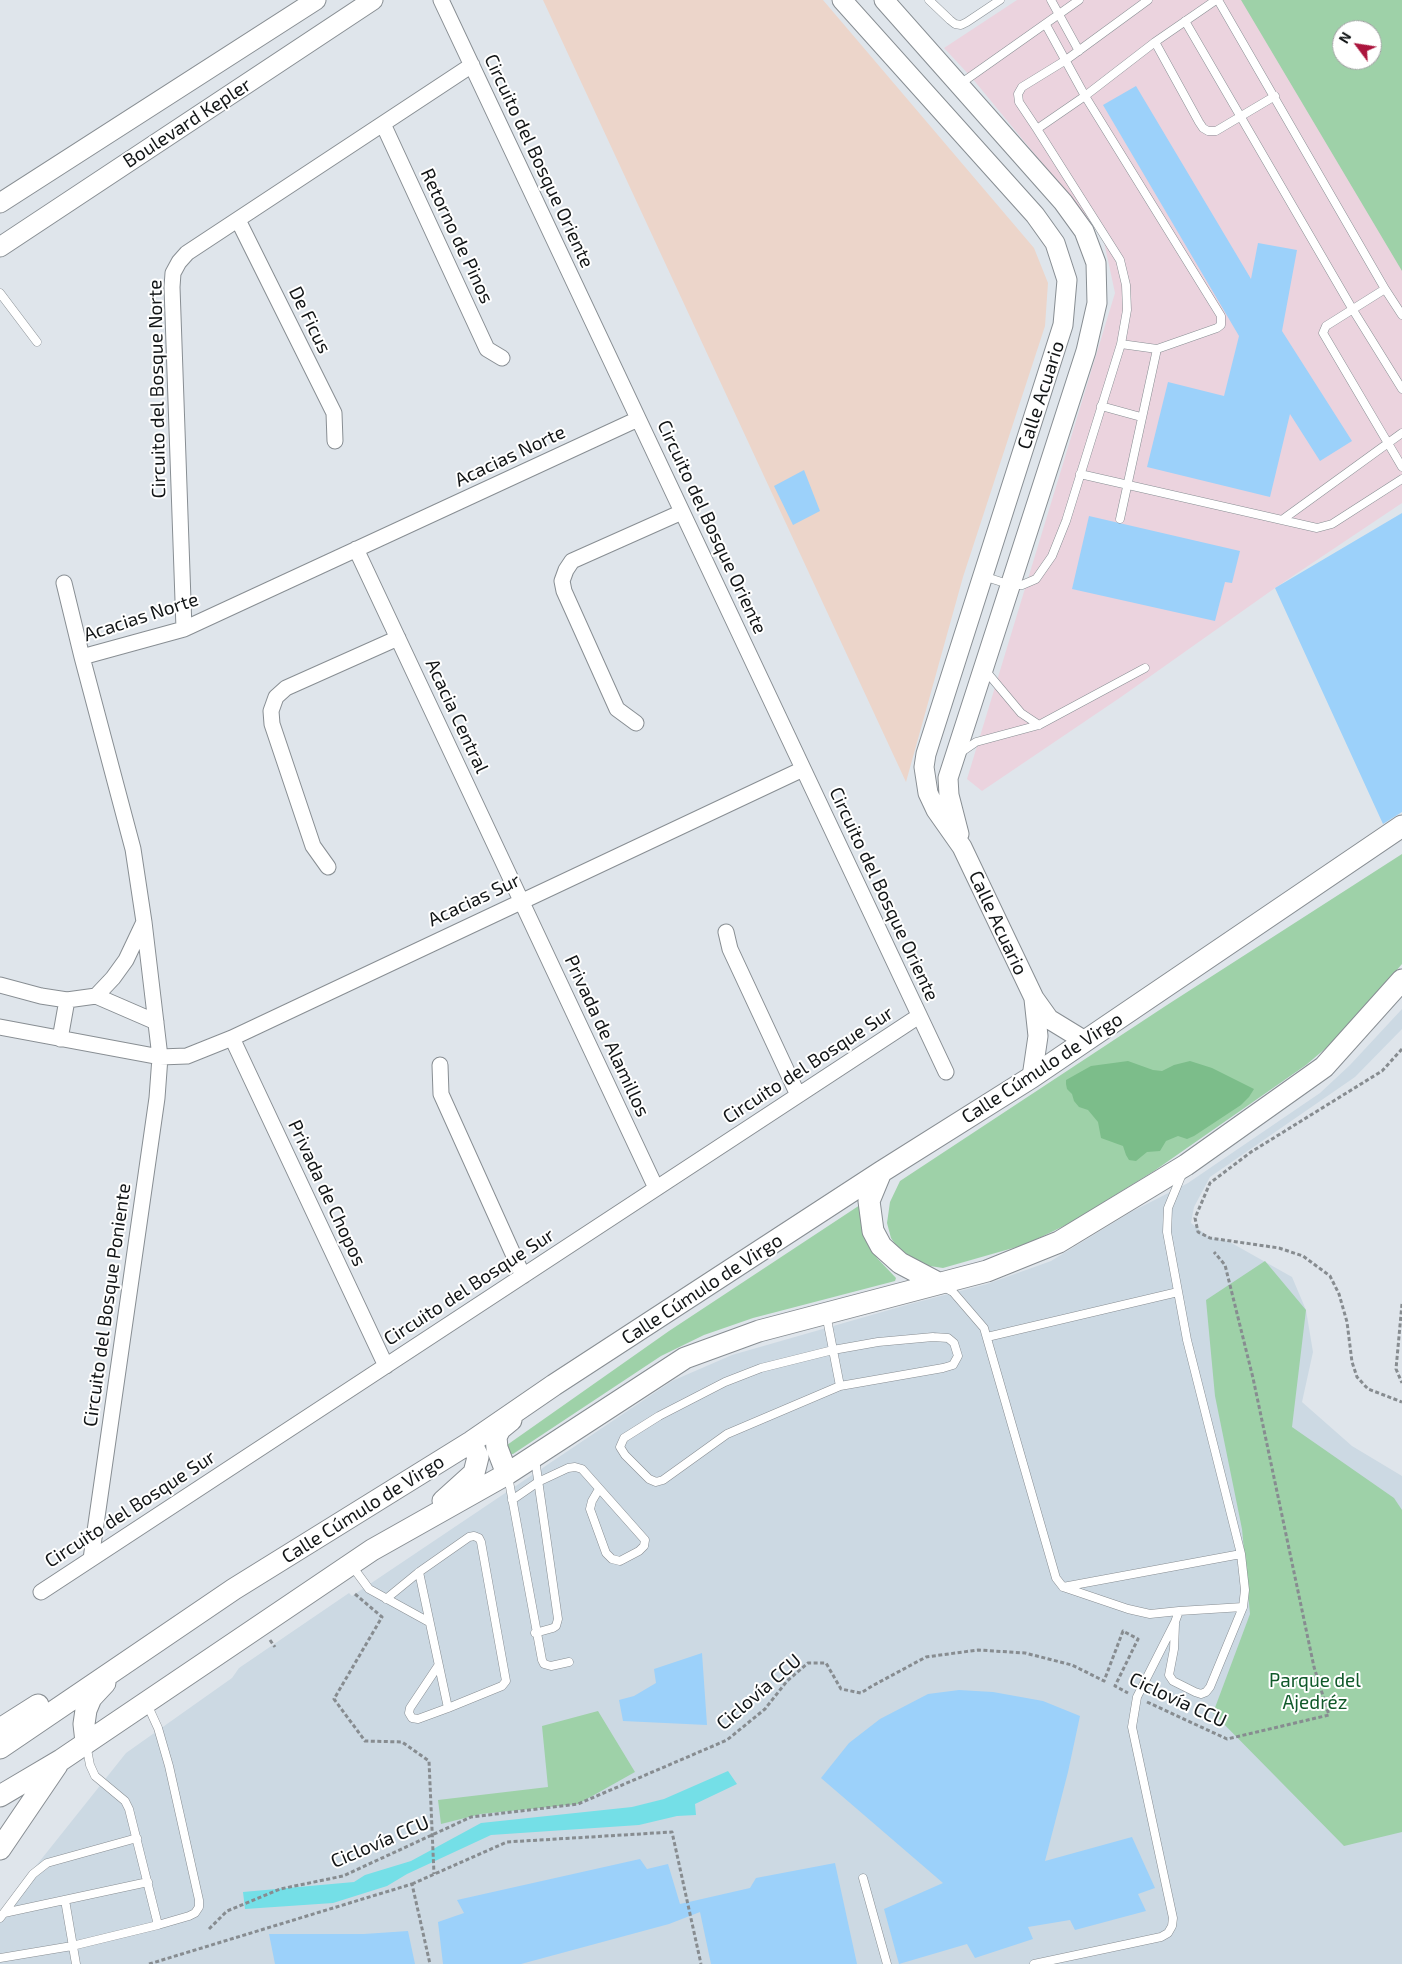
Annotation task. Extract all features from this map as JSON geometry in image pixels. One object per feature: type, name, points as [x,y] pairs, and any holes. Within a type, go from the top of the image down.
[{"type":"main road","name":"Calle Cúmulo de Virgo","points":[[0,1748],[234,1589],[471,1442],[554,1385],[881,1172],[1032,1077],[1402,826]]},
{"type":"main road","points":[[0,1796],[61,1760],[351,1564],[507,1474],[685,1358],[759,1331],[987,1271],[1059,1242],[1186,1165],[1324,1067],[1402,980]]},
{"type":"main road","points":[[881,1172],[870,1201],[873,1231],[881,1246],[900,1264],[938,1283]]},
{"type":"main road","points":[[507,1474],[497,1448],[496,1437],[500,1429],[554,1385]]},
{"type":"main road","points":[[426,1519],[474,1473],[478,1457],[471,1442]]},
{"type":"main road","points":[[0,1729],[131,1646],[162,1629],[190,1619]]},
{"type":"main road","points":[[86,1742],[84,1724],[86,1710],[91,1698],[132,1657]]},
{"type":"main road","points":[[0,1849],[61,1760]]},
{"type":"street","name":"Boulevard Kepler","points":[[0,203],[316,0]]},
{"type":"street","name":"Boulevard Kepler","points":[[0,247],[373,0]]},
{"type":"street","name":"Circuito del Bosque Oriente","points":[[441,0],[946,1072]]},
{"type":"street","name":"Calle Acuario","points":[[884,0],[1063,202],[1084,231],[1096,264],[1097,303],[1086,351],[948,778],[948,788],[962,847]]},
{"type":"street","name":"Calle Acuario","points":[[850,3],[1035,215],[1055,243],[1067,280],[1063,325],[926,754],[924,767],[928,793],[936,810],[962,847],[1034,998],[1049,1019],[1085,1040]]},
{"type":"street","name":"Circuito del Bosque Norte","points":[[184,629],[173,273],[187,253],[472,65]]},
{"type":"street","name":"Retorno de Pinos","points":[[383,124],[487,350],[502,358]]},
{"type":"street","name":"De Ficus","points":[[238,220],[334,414],[335,441]]},
{"type":"street","name":"Acacias Norte","points":[[160,1057],[144,922],[133,849],[117,782],[82,657],[184,629],[638,419]]},
{"type":"street","points":[[636,723],[617,709],[564,591],[562,581],[572,561],[682,512]]},
{"type":"street","name":"Acacia Central","points":[[356,549],[521,900]]},
{"type":"street","points":[[64,583],[82,657]]},
{"type":"street","points":[[328,867],[313,846],[272,724],[271,711],[276,697],[286,688],[398,638]]},
{"type":"street","name":"Acacias Sur","points":[[0,1027],[160,1057],[187,1056],[232,1038],[521,900],[803,769]]},
{"type":"street","name":"Privada de Alamillos","points":[[521,900],[656,1188]]},
{"type":"street","points":[[96,996],[114,978],[126,960],[144,922]]},
{"type":"street","points":[[726,932],[730,950],[798,1095]]},
{"type":"street","points":[[0,985],[41,996],[66,1000],[96,996],[156,1022]]},
{"type":"street","name":"Calle Acuario","points":[[1032,1077],[1038,1036],[1034,998]]},
{"type":"street","points":[[60,1039],[66,1000]]},
{"type":"street","name":"Circuito del Bosque Sur","points":[[41,1592],[919,1016]]},
{"type":"street","name":"Privada de Chopos","points":[[232,1038],[386,1366]]},
{"type":"street","name":"Circuito del Bosque Poniente","points":[[91,1559],[157,1098],[160,1057]]},
{"type":"street","points":[[440,1065],[441,1094],[523,1276]]},
{"type":"lane","points":[[929,0],[955,24],[962,24],[968,22],[1000,0]]},
{"type":"lane","points":[[1051,0],[1058,16],[1079,51]]},
{"type":"lane","points":[[960,85],[1079,0]]},
{"type":"lane","points":[[983,576],[1010,585],[1022,585],[1036,579],[1052,556],[1066,521],[1121,344],[1126,310],[1126,285],[1120,260],[1020,102],[1018,94],[1022,87],[1066,60],[1148,0]]},
{"type":"lane","points":[[1037,129],[1085,96],[1185,21],[1217,0],[1275,96],[1385,289],[1402,314]]},
{"type":"lane","points":[[1185,21],[1402,389]]},
{"type":"lane","points":[[1046,25],[1085,96],[1221,316],[1221,325],[1217,328],[1157,349],[1121,344]]},
{"type":"lane","points":[[1156,42],[1203,128],[1208,131],[1216,131],[1275,96]]},
{"type":"lane","points":[[1385,289],[1326,326],[1323,333],[1402,468]]},
{"type":"lane","points":[[0,293],[37,342]]},
{"type":"lane","points":[[1120,519],[1126,484],[1157,349]]},
{"type":"lane","points":[[1102,406],[1141,418]]},
{"type":"lane","points":[[1282,520],[1402,433]]},
{"type":"lane","points":[[1080,474],[1317,528],[1332,524],[1402,479]]},
{"type":"lane","points":[[956,755],[976,742],[1039,725],[1145,668]]},
{"type":"lane","points":[[984,669],[1021,713],[1039,725]]},
{"type":"lane","points":[[1175,1622],[1175,1642],[1169,1675],[1172,1681],[1200,1694],[1206,1692],[1210,1687],[1243,1607],[1245,1590],[1241,1554],[1187,1340],[1167,1232],[1168,1208],[1186,1165]]},
{"type":"lane","points":[[938,1283],[953,1292],[984,1328],[1024,1463],[1047,1552],[1056,1578],[1063,1587],[1128,1610],[1150,1614],[1243,1607]]},
{"type":"lane","points":[[987,1337],[1178,1292]]},
{"type":"lane","points":[[826,1312],[840,1386]]},
{"type":"lane","points":[[948,1338],[954,1343],[958,1356],[953,1365],[840,1386],[726,1434],[663,1480],[656,1482],[649,1479],[625,1455],[620,1446],[624,1438],[659,1416],[725,1382],[761,1368],[833,1350],[878,1342],[948,1338]]},
{"type":"lane","points":[[535,1456],[558,1619],[556,1626],[535,1633]]},
{"type":"lane","points":[[512,1500],[538,1482],[568,1468],[576,1467],[582,1469],[587,1474],[645,1540],[644,1546],[639,1551],[620,1561],[612,1559],[606,1553],[590,1509],[599,1488]]},
{"type":"lane","points":[[507,1474],[535,1633],[544,1664],[551,1666],[569,1662]]},
{"type":"lane","points":[[386,1599],[469,1537],[474,1536],[478,1538],[481,1542],[506,1681],[502,1686],[448,1708],[418,1719],[412,1718],[409,1713],[410,1708],[438,1666]]},
{"type":"lane","points":[[1063,1587],[1241,1554]]},
{"type":"lane","points":[[351,1564],[366,1586],[429,1622]]},
{"type":"lane","points":[[420,1572],[448,1708]]},
{"type":"lane","points":[[1034,1964],[1063,1961],[1161,1936],[1168,1933],[1172,1926],[1173,1918],[1132,1727],[1137,1697],[1179,1611]]},
{"type":"lane","points":[[0,1958],[72,1946],[158,1925],[195,1913],[199,1900],[169,1766],[158,1728],[146,1702]]},
{"type":"lane","points":[[86,1742],[90,1765],[95,1776],[125,1801],[129,1809],[138,1838],[158,1925]]},
{"type":"lane","points":[[2,1916],[33,1874],[47,1863],[138,1838]]},
{"type":"lane","points":[[863,1878],[887,1964]]},
{"type":"lane","points":[[2,1916],[148,1882]]},
{"type":"lane","points":[[65,1900],[76,1964]]},
{"type":"path","points":[[1402,1049],[1382,1071],[1251,1152],[1210,1183],[1195,1218],[1198,1232],[1210,1238],[1279,1248],[1303,1256],[1330,1276],[1339,1294],[1347,1322],[1352,1362],[1357,1377],[1368,1389],[1402,1402]]},
{"type":"path","name":"Ciclovía CCU","points":[[209,1929],[227,1911],[280,1889],[343,1876],[471,1817],[578,1804],[727,1740],[765,1708],[787,1681],[808,1663],[826,1663],[841,1689],[862,1694],[872,1686],[926,1657],[978,1650],[1025,1653],[1072,1664],[1104,1681],[1123,1631],[1138,1639],[1116,1686],[1227,1739],[1329,1715],[1314,1667],[1252,1378],[1225,1266],[1214,1252]]},
{"type":"path","points":[[1402,1304],[1396,1368],[1402,1384]]},
{"type":"path","points":[[355,1594],[382,1617],[334,1699],[365,1741],[402,1742],[429,1761],[434,1874]]},
{"type":"path","points":[[149,1964],[412,1884],[507,1842],[672,1832],[701,1964]]},
{"type":"path","points":[[412,1884],[430,1964]]},
{"type":"shaded area","points":[[543,0],[823,0],[1034,248],[1048,283],[1045,326],[963,577],[906,782]]},
{"type":"shaded area","points":[[1017,0],[1242,0],[1402,268],[1402,503],[1275,588],[1121,697],[982,791],[967,779],[1115,293],[1103,237],[972,78],[944,48]]},
{"type":"shaded area","points":[[1402,1009],[1402,1029],[1355,1077],[1210,1177],[1194,1207],[1191,1223],[1210,1238],[1228,1241],[1292,1277],[1306,1310],[1313,1352],[1302,1402],[1352,1446],[1402,1476],[1402,1964],[0,1964],[0,1911],[126,1753],[232,1678],[239,1668],[349,1593],[352,1596],[672,1381],[732,1355],[987,1284],[1051,1261],[1131,1212],[1188,1183],[1320,1093],[1350,1065]]},
{"type":"green space","points":[[1241,0],[1402,0],[1402,271]]},
{"type":"green space","points":[[1402,854],[1402,964],[1340,1036],[1306,1065],[1154,1171],[1070,1223],[1037,1239],[1020,1246],[943,1268],[923,1265],[902,1254],[891,1238],[887,1223],[890,1202],[900,1181],[1167,1005]]},
{"type":"green space","points":[[1128,1061],[1153,1070],[1162,1071],[1174,1065],[1190,1061],[1212,1068],[1254,1089],[1241,1105],[1194,1136],[1187,1139],[1178,1136],[1166,1141],[1160,1151],[1147,1152],[1136,1161],[1129,1160],[1123,1146],[1101,1138],[1098,1122],[1088,1110],[1079,1107],[1067,1089],[1066,1084],[1066,1080],[1091,1066]]},
{"type":"green space","points":[[860,1205],[870,1244],[877,1258],[896,1278],[895,1281],[753,1318],[704,1335],[661,1356],[513,1454],[509,1454],[507,1445],[669,1331]]},
{"type":"green space","name":"Parque del Ajedréz","points":[[1265,1261],[1306,1310],[1292,1427],[1394,1498],[1402,1510],[1402,1832],[1344,1846],[1213,1713],[1250,1614],[1242,1529],[1215,1396],[1206,1300]]},
{"type":"green space","points":[[598,1711],[635,1772],[578,1804],[481,1814],[441,1824],[438,1800],[548,1787],[542,1726]]},
{"type":"water","points":[[728,1771],[737,1784],[695,1804],[696,1815],[677,1816],[639,1825],[491,1835],[407,1874],[387,1886],[333,1903],[245,1909],[243,1892],[354,1882],[365,1875],[411,1861],[481,1823],[632,1807],[664,1799]]},
{"type":"building","points":[[1136,86],[1251,279],[1258,243],[1297,250],[1282,331],[1352,441],[1320,461],[1290,414],[1270,497],[1147,467],[1168,382],[1224,396],[1239,336],[1103,105]]},
{"type":"building","points":[[804,470],[820,511],[793,525],[774,486]]},
{"type":"building","points":[[1402,513],[1402,812],[1383,824],[1275,588]]},
{"type":"building","points":[[1089,516],[1240,551],[1232,583],[1225,582],[1215,621],[1072,589]]},
{"type":"building","points":[[702,1653],[707,1725],[623,1721],[619,1700],[634,1696],[656,1683],[654,1669]]},
{"type":"building","points":[[959,1690],[993,1692],[1043,1701],[1080,1716],[1045,1861],[1132,1837],[1155,1888],[1138,1894],[1146,1911],[1075,1930],[1070,1920],[1028,1927],[1033,1939],[975,1958],[967,1944],[899,1964],[884,1909],[943,1883],[821,1778],[849,1743],[880,1719],[928,1694]]},
{"type":"building","points":[[640,1859],[647,1869],[668,1864],[680,1904],[750,1888],[756,1878],[835,1863],[857,1964],[711,1964],[700,1912],[669,1924],[521,1964],[443,1964],[438,1922],[464,1913],[457,1900]]},
{"type":"building","points":[[408,1931],[415,1964],[275,1964],[269,1934],[364,1934]]}]
